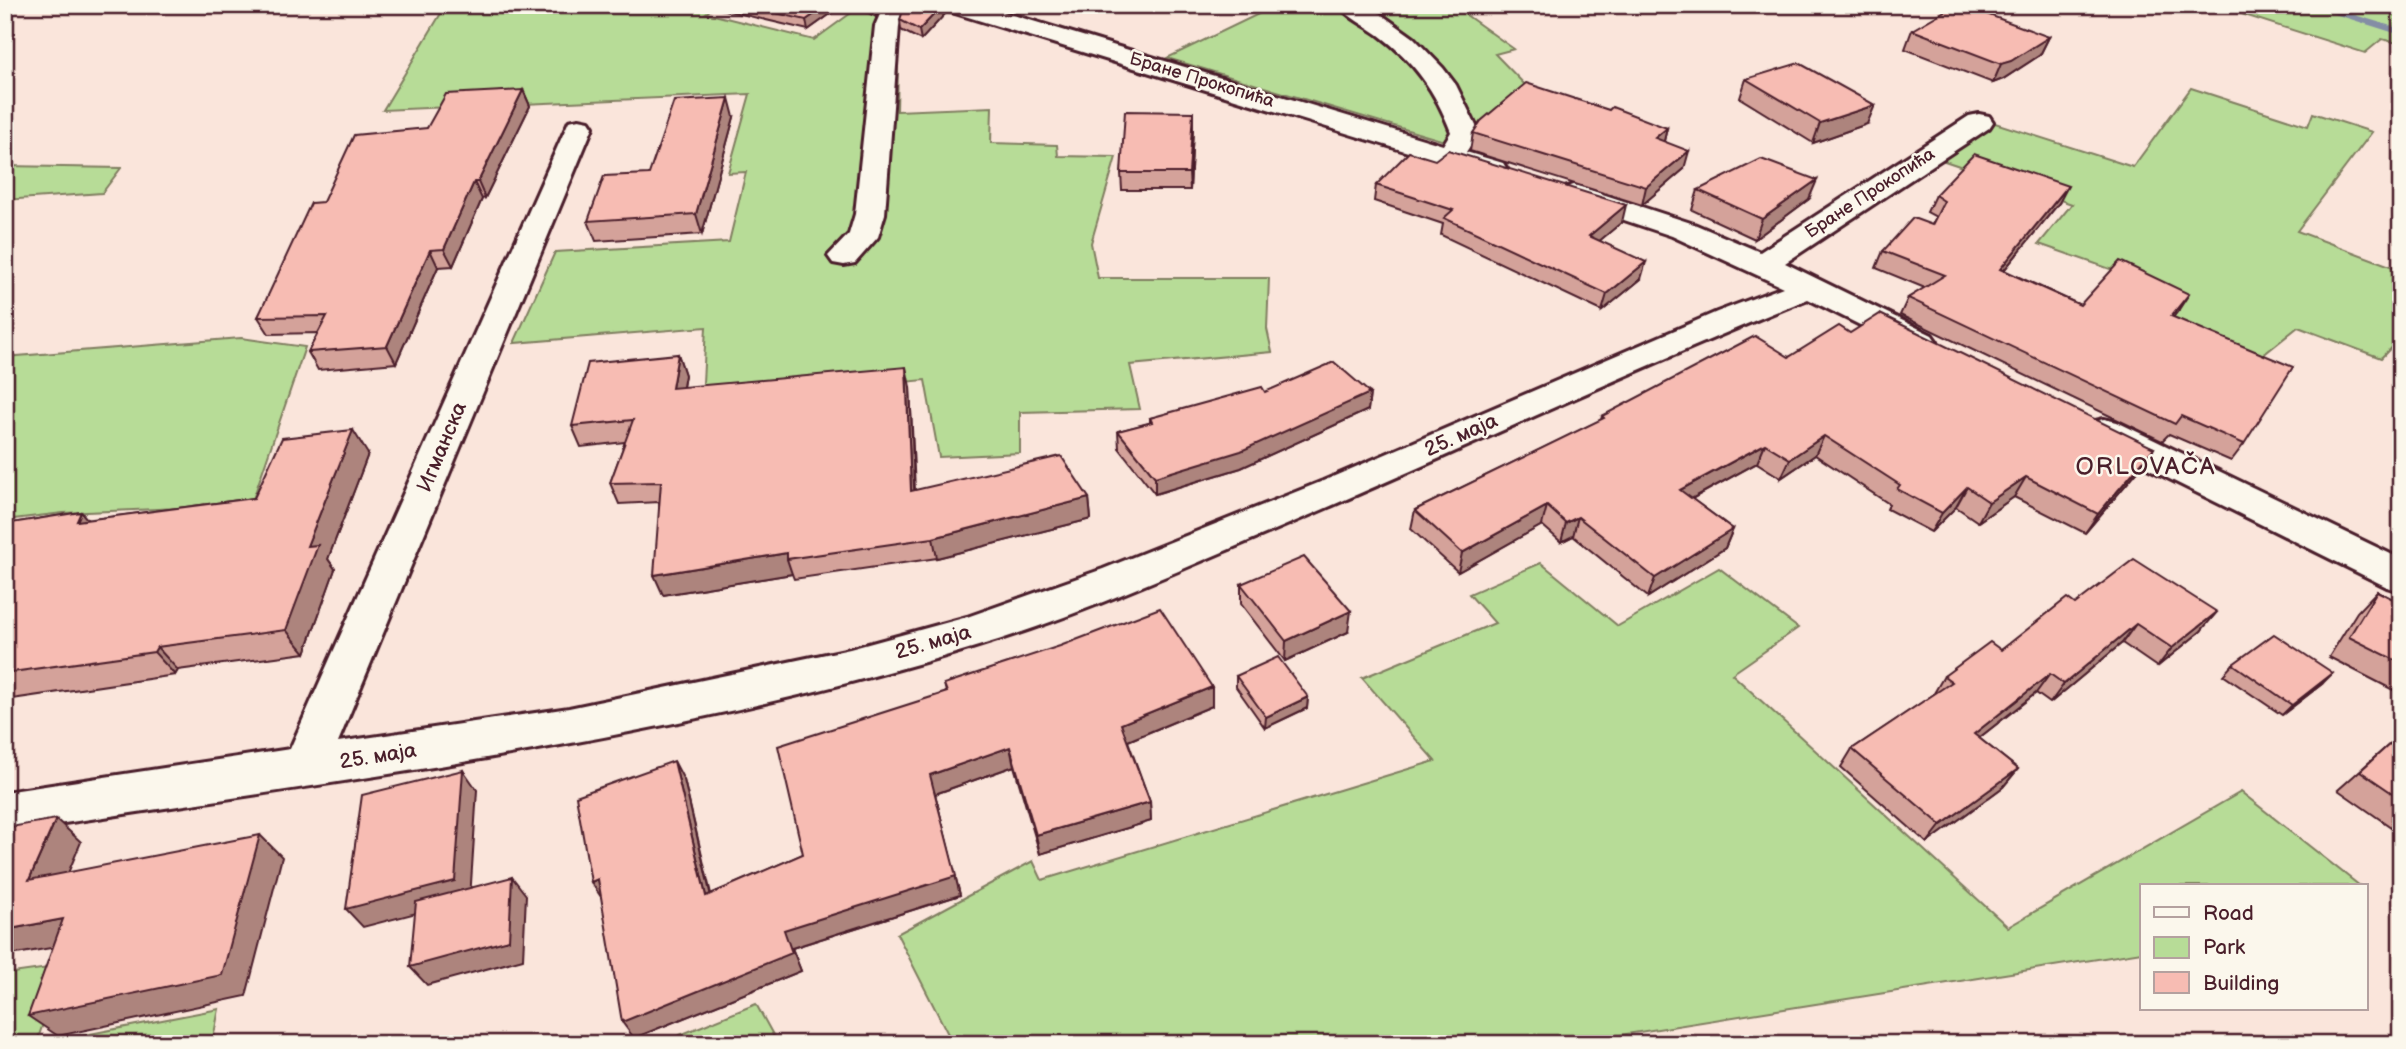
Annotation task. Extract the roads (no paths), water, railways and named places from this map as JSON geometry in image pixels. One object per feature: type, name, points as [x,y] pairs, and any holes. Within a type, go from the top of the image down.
[{"type":"street","points":[[844,256],[863,237],[870,214],[887,26],[892,11],[902,5]]},
{"type":"street","name":"Бране Прокопића","points":[[954,5],[1528,179],[1683,230],[1762,264],[1945,354]]},
{"type":"street","points":[[1351,5],[1393,31],[1431,67],[1457,109],[1465,132],[1450,155]]},
{"type":"street","name":"Бране Прокопића","points":[[1762,264],[1979,122]]},
{"type":"street","name":"Игманска","points":[[305,767],[579,127]]},
{"type":"street","name":"25. маја","points":[[5,812],[569,726],[850,666],[973,632],[1117,580],[1297,506],[1729,318],[1808,288]]},
{"type":"street","points":[[2081,420],[2401,576]]},
{"type":"waterway","points":[[2311,5],[2401,32]]},
{"type":"district","name":"ORLOVAČA","points":[[2146,466]]}]
